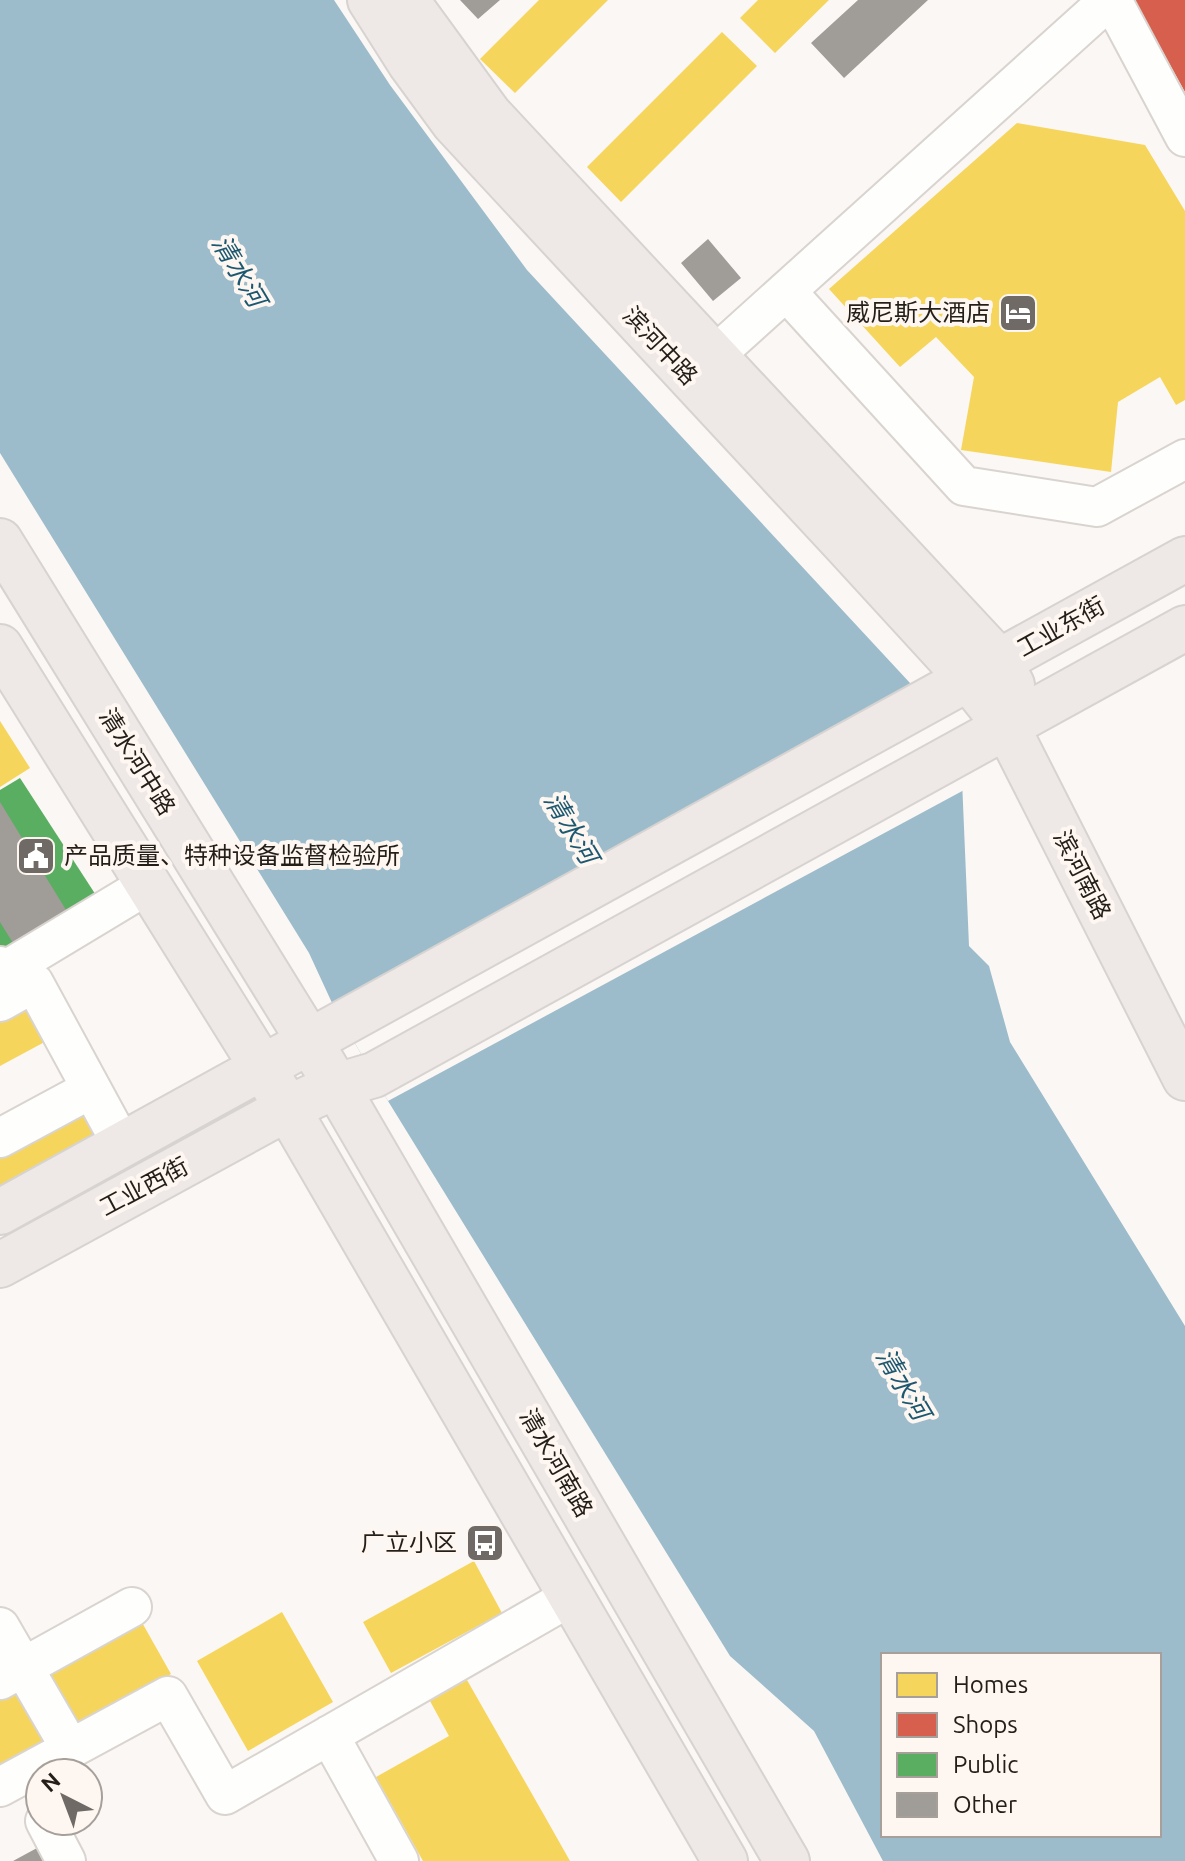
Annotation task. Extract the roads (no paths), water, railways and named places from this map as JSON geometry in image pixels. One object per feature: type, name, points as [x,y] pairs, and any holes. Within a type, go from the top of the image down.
[{"type":"main road","name":"滨河中路","points":[[370,0],[410,63],[454,123],[968,678]]},
{"type":"main road","name":"滨河中路","points":[[406,0],[489,114],[714,356],[968,678]]},
{"type":"main road","name":"清水河中路","points":[[0,541],[290,1009],[345,1075]]},
{"type":"main road","name":"工业东街","points":[[276,1090],[344,1023],[1185,559]]},
{"type":"main road","points":[[276,1090],[345,1075],[967,748],[1185,628]]},
{"type":"main road","points":[[0,647],[276,1090],[725,1861]]},
{"type":"main road","name":"滨河南路","points":[[968,678],[1017,721],[1185,1035]]},
{"type":"main road","name":"滨河南路","points":[[1017,721],[1185,1078]]},
{"type":"main road","points":[[290,1009],[308,1020],[325,1025],[344,1023]]},
{"type":"main road","points":[[178,1114],[220,1070],[232,1040],[228,1012]]},
{"type":"main road","name":"清水河南路","points":[[345,1075],[359,1092],[356,1105],[358,1123],[787,1861]]},
{"type":"main road","name":"工业西街","points":[[0,1212],[178,1114],[276,1090]]},
{"type":"main road","name":"工业西街","points":[[0,1265],[207,1152],[276,1090]]},
{"type":"main road","points":[[207,1152],[244,1147],[271,1150],[299,1162],[333,1187]]},
{"type":"street","points":[[714,356],[1111,0],[1185,137]]},
{"type":"street","points":[[786,291],[964,486],[1097,507],[1185,459]]},
{"type":"street","points":[[0,966],[3,972],[149,884]]},
{"type":"street","points":[[0,1002],[34,983],[122,1145]]},
{"type":"street","points":[[0,1138],[91,1089]]},
{"type":"street","points":[[24,1795],[10,1781],[168,1696],[225,1795],[570,1597]]},
{"type":"street","points":[[12,1674],[132,1607]]},
{"type":"street","points":[[0,1627],[12,1674],[62,1734]]},
{"type":"street","points":[[329,1735],[399,1861]]},
{"type":"street","points":[[53,1837],[66,1861]]},
{"type":"water","name":"清水河","points":[[0,0],[334,0],[390,85],[527,270],[910,683],[962,780],[969,946],[989,966],[1010,1042],[1185,1326],[1185,1861],[883,1861],[814,1731],[730,1656],[388,1101],[333,1005],[309,953],[0,453]]},
{"type":"place","name":"威尼斯大酒店","points":[[1018,313]]},
{"type":"place","name":"产品质量、特种设备监督检验所","points":[[36,856]]},
{"type":"place","name":"广立小区","points":[[485,1543]]}]
